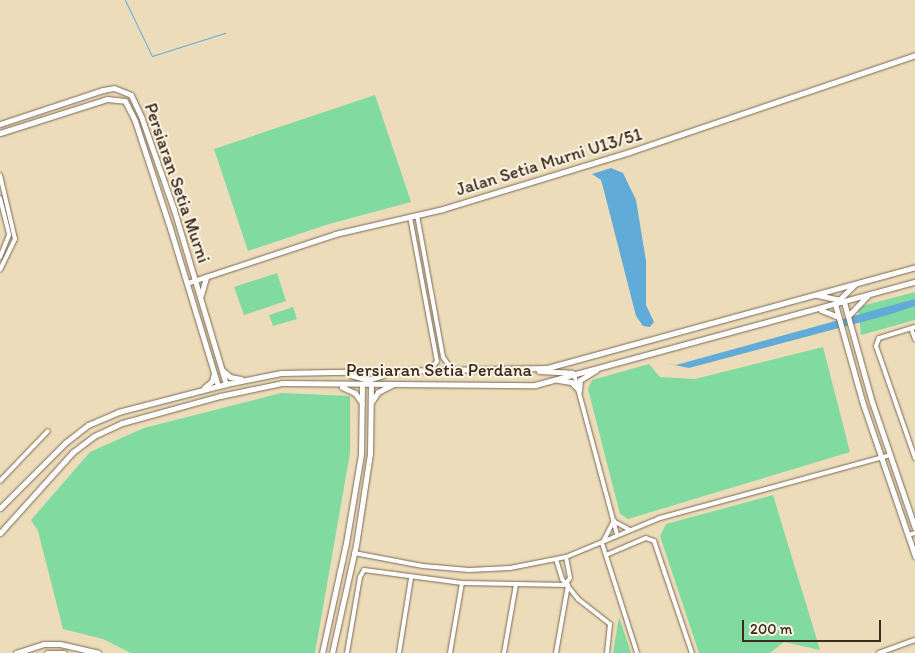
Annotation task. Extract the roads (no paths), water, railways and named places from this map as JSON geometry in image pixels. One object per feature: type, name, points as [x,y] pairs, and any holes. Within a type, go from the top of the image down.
[{"type":"street","name":"Jalan Setia Murni U13/51","points":[[187,283],[335,234],[410,217],[629,152],[915,55]]},
{"type":"street","name":"Persiaran Setia Murni","points":[[0,124],[103,90],[114,88],[131,95],[142,119],[192,267],[226,384]]},
{"type":"street","name":"Persiaran Setia Murni","points":[[0,133],[107,99],[125,101],[135,122],[218,386]]},
{"type":"street","points":[[0,174],[15,238],[0,270]]},
{"type":"street","points":[[0,257],[9,235],[0,199],[6,198]]},
{"type":"street","points":[[417,215],[443,357],[446,366],[455,372]]},
{"type":"street","points":[[410,217],[437,361],[427,372]]},
{"type":"street","points":[[192,267],[206,276],[201,296]]},
{"type":"street","name":"Persiaran Setia Perdana","points":[[0,508],[65,443],[88,425],[118,412],[244,379],[281,373],[534,370],[915,267]]},
{"type":"street","points":[[836,302],[858,282]]},
{"type":"street","name":"Persiaran Setia Perdana","points":[[0,533],[73,452],[94,436],[122,423],[241,390],[282,383],[362,384],[369,382],[397,382],[535,385],[915,282]]},
{"type":"street","points":[[814,294],[836,302]]},
{"type":"street","points":[[848,316],[870,295]]},
{"type":"street","points":[[836,302],[841,326],[881,458],[913,545],[915,556]]},
{"type":"street","points":[[844,302],[890,455],[915,527]]},
{"type":"street","points":[[814,310],[828,311],[839,318]]},
{"type":"street","points":[[915,339],[913,328],[879,338],[876,346],[915,458]]},
{"type":"street","points":[[579,391],[582,378],[600,367]]},
{"type":"street","points":[[222,370],[230,377],[244,379]]},
{"type":"street","points":[[534,370],[574,374],[617,534]]},
{"type":"street","points":[[194,392],[209,385],[214,372]]},
{"type":"street","points":[[345,373],[369,382],[387,373]]},
{"type":"street","points":[[548,381],[565,380],[579,391]]},
{"type":"street","points":[[332,653],[354,553],[370,454],[371,403],[369,382]]},
{"type":"street","points":[[371,403],[378,392],[397,382]]},
{"type":"street","points":[[209,399],[223,390],[226,384]]},
{"type":"street","points":[[331,384],[351,390],[362,403]]},
{"type":"street","points":[[322,653],[346,541],[361,454],[362,384]]},
{"type":"street","points":[[218,386],[223,390],[241,390]]},
{"type":"street","points":[[0,481],[48,431]]},
{"type":"street","points":[[342,559],[354,553],[423,566],[469,570],[510,568],[566,557],[628,529],[890,455]]},
{"type":"street","points":[[0,470],[6,474]]},
{"type":"street","points":[[614,520],[618,526],[628,529]]},
{"type":"street","points":[[614,520],[602,542],[637,653]]},
{"type":"street","points":[[908,535],[915,533]]},
{"type":"street","points":[[606,555],[646,538],[654,541],[692,653]]},
{"type":"street","points":[[346,541],[354,553]]},
{"type":"street","points":[[556,653],[567,584],[570,578],[566,557]]},
{"type":"street","points":[[556,559],[562,579],[578,599],[610,624],[607,653]]},
{"type":"street","points":[[347,653],[360,577],[364,570],[411,578],[462,583],[567,584]]},
{"type":"street","points":[[399,653],[411,578]]},
{"type":"street","points":[[450,653],[462,583]]},
{"type":"street","points":[[504,653],[516,584]]},
{"type":"street","points":[[879,653],[915,640]]},
{"type":"street","points":[[16,653],[43,644],[60,644],[98,653]]},
{"type":"street","points":[[46,653],[64,653]]},
{"type":"water","points":[[611,168],[623,173],[636,200],[646,261],[646,305],[654,322],[650,327],[643,326],[636,316],[601,180],[592,174]]},
{"type":"water","points":[[915,299],[915,306],[888,315],[689,368],[660,362],[676,365]]},
{"type":"waterway","points":[[125,0],[152,56],[225,33]]}]
